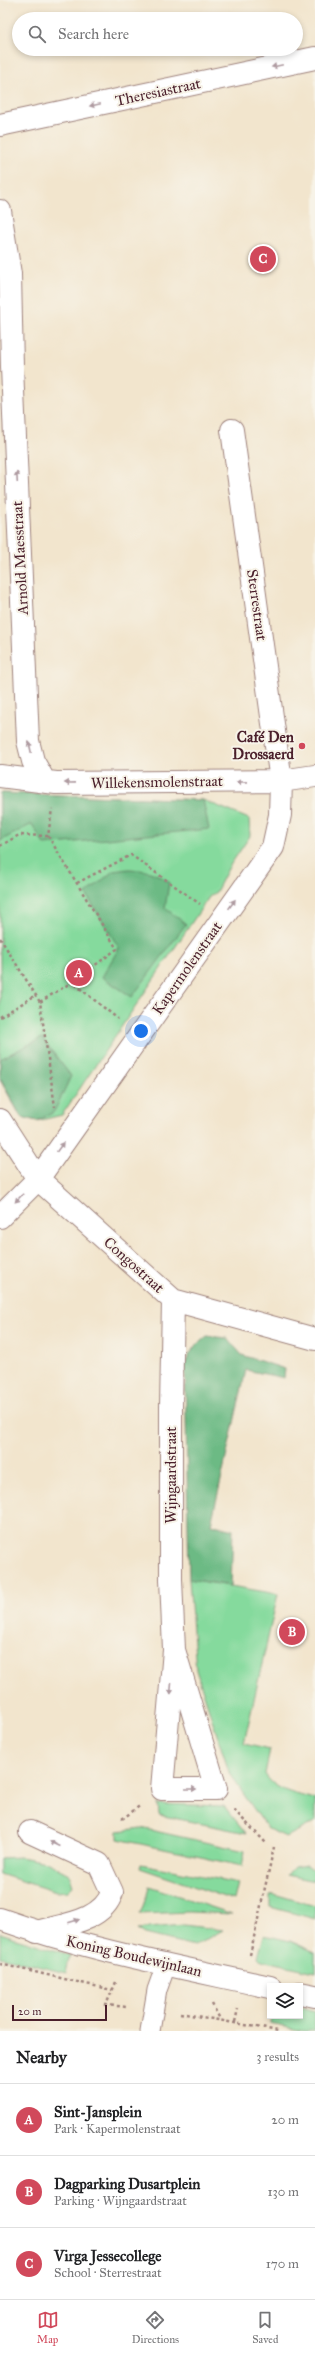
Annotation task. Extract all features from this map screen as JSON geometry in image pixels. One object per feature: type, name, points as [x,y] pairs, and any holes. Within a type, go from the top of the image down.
[{"type":"street","name":"Theresiastraat","points":[[0,126],[315,58]]},
{"type":"street","name":"Arnold Maesstraat","points":[[0,211],[5,232],[5,294],[28,741],[33,761],[50,783]]},
{"type":"street","name":"Sterrestraat","points":[[232,430],[281,781]]},
{"type":"street","name":"Willekensmolenstraat","points":[[0,776],[50,783],[281,781],[315,776]]},
{"type":"street","name":"Kapermolenstraat","points":[[0,1217],[38,1179],[273,847],[280,815],[281,781]]},
{"type":"street","name":"Congostraat","points":[[0,1120],[38,1179],[173,1300],[315,1339]]},
{"type":"street","name":"Wijngaardstraat","points":[[173,1300],[170,1415],[171,1579],[174,1650],[162,1789],[216,1789],[174,1650]]},
{"type":"street","points":[[30,1832],[99,1864],[112,1892],[110,1902],[91,1917],[37,1932]]},
{"type":"street","name":"Koning Boudewijnlaan","points":[[0,1919],[37,1932],[166,1965],[267,1986]]},
{"type":"street","points":[[303,1994],[315,1996]]},
{"type":"lane","points":[[150,2031],[157,1990],[166,1965]]},
{"type":"path","points":[[40,1002],[72,982],[117,949],[48,836],[50,783]]},
{"type":"path","points":[[0,846],[19,834],[48,836]]},
{"type":"path","points":[[77,883],[131,855],[221,920]]},
{"type":"path","points":[[0,938],[40,1002],[60,1146]]},
{"type":"path","points":[[72,982],[139,1036]]},
{"type":"path","points":[[0,1017],[36,995]]},
{"type":"path","points":[[216,1789],[267,1844]]},
{"type":"path","points":[[235,2022],[274,1847]]},
{"type":"path","points":[[0,1964],[112,1990],[106,2005]]},
{"type":"path","points":[[220,2019],[278,2031]]},
{"type":"green space","points":[[0,793],[203,800],[249,819],[250,836],[229,867],[216,892],[209,897],[62,1115],[37,1121],[21,1117],[0,1080]]},
{"type":"green space","points":[[0,793],[203,800],[209,829],[44,845],[32,824],[0,841]]},
{"type":"green space","points":[[129,869],[150,872],[165,879],[169,883],[165,908],[186,924],[132,997],[102,977],[119,948],[86,894],[113,871]]},
{"type":"green space","points":[[42,1038],[71,1076],[54,1112],[37,1121],[21,1117],[0,1077],[0,1059]]},
{"type":"green space","points":[[207,1336],[227,1338],[242,1355],[285,1369],[284,1378],[246,1370],[211,1524],[233,1530],[231,1586],[189,1579],[185,1363],[194,1347]]},
{"type":"green space","points":[[189,1579],[278,1594],[244,1743],[270,1749],[265,1774],[274,1784],[287,1791],[315,1799],[315,1822],[286,1837],[268,1829],[230,1775],[196,1670]]},
{"type":"green space","points":[[158,1804],[224,1806],[246,1833],[159,1815]]},
{"type":"green space","points":[[141,1828],[245,1851],[242,1866],[118,1839],[118,1831]]},
{"type":"green space","points":[[20,1857],[46,1862],[69,1874],[73,1886],[68,1891],[56,1892],[0,1874],[0,1858]]},
{"type":"green space","points":[[141,1864],[238,1883],[234,1900],[140,1868]]},
{"type":"green space","points":[[307,1865],[315,1871],[315,1881],[287,1875],[294,1867]]},
{"type":"green space","points":[[149,1886],[232,1914],[189,1912],[140,1914]]},
{"type":"green space","points":[[274,1894],[315,1906],[315,1919],[270,1907],[270,1895]]},
{"type":"green space","points":[[184,1925],[223,1930],[194,1946],[145,1934],[137,1929]]},
{"type":"green space","points":[[0,1933],[70,1955],[66,1973],[0,1957]]},
{"type":"green space","points":[[264,1935],[290,1941],[315,1952],[315,1972],[261,1960],[258,1957]]},
{"type":"green space","points":[[303,2008],[315,2011],[315,2031],[304,2031],[270,2024],[271,2019],[303,2019]]},
{"type":"place","name":"Virga Jessecollege","points":[[263,259]]},
{"type":"place","name":"Café Den Drossaerd","points":[[302,746]]},
{"type":"place","name":"Sint-Jansplein","points":[[79,973]]},
{"type":"place","name":"Dagparking Dusartplein","points":[[292,1632]]}]
